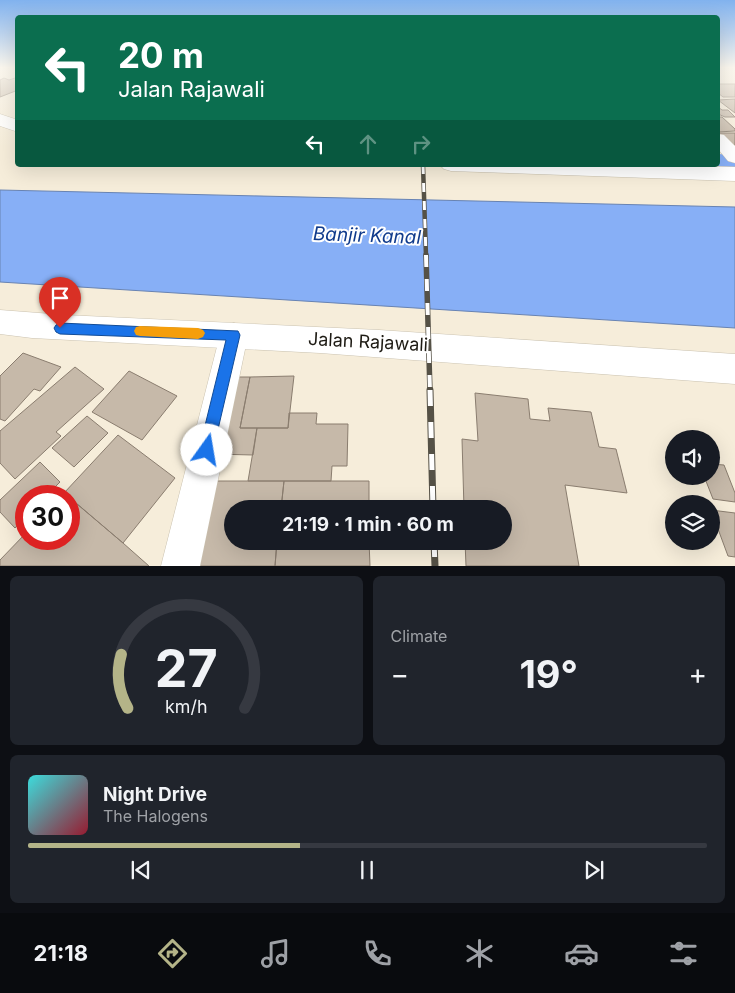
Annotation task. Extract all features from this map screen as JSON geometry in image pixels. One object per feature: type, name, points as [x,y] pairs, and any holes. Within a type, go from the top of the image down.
[{"type":"street","points":[[0,120],[15,125]]},
{"type":"street","points":[[514,167],[735,174]]},
{"type":"street","name":"Jalan Rajawali","points":[[0,322],[41,328],[234,335],[428,346],[735,369]]},
{"type":"street","points":[[180,566],[234,335]]},
{"type":"water","name":"Banjir Kanal","points":[[0,190],[735,207],[735,328],[0,282]]},
{"type":"building","points":[[720,94],[735,94],[735,97],[723,97]]},
{"type":"building","points":[[735,99],[735,113],[720,102],[720,100]]},
{"type":"building","points":[[720,108],[728,110],[735,117],[720,115]]},
{"type":"building","points":[[720,117],[735,129],[735,131],[720,132]]},
{"type":"building","points":[[720,133],[735,133],[735,147],[731,147]]},
{"type":"building","points":[[23,353],[61,367],[40,391],[34,389],[5,421],[0,419],[0,376]]},
{"type":"building","points":[[75,367],[104,389],[56,432],[61,436],[15,479],[0,463],[0,431]]},
{"type":"building","points":[[129,371],[177,396],[142,440],[92,412]]},
{"type":"building","points":[[294,376],[288,428],[240,428],[250,377]]},
{"type":"building","points":[[231,377],[250,377],[240,428],[257,428],[253,455],[213,454]]},
{"type":"building","points":[[475,393],[528,399],[530,419],[550,421],[548,408],[591,412],[599,447],[616,449],[627,493],[565,485],[579,566],[466,566],[465,550],[512,550],[512,500],[464,500],[462,439],[478,441]]},
{"type":"building","points":[[289,413],[317,413],[316,424],[348,424],[347,466],[332,466],[331,481],[248,481],[257,428],[288,428]]},
{"type":"building","points":[[87,416],[108,433],[74,467],[52,448]]},
{"type":"building","points":[[118,435],[175,478],[123,543],[80,507],[80,485],[71,485]]},
{"type":"building","points":[[40,462],[60,482],[57,485],[16,485]]},
{"type":"building","points":[[720,465],[724,465],[735,493],[735,502],[720,500],[720,495],[711,495],[708,485],[720,485]]},
{"type":"building","points":[[214,481],[284,481],[282,500],[224,500],[224,550],[276,550],[275,566],[196,566]]},
{"type":"building","points":[[284,481],[369,481],[369,500],[282,500]]},
{"type":"building","points":[[15,486],[15,528],[0,512],[0,500]]},
{"type":"building","points":[[80,506],[149,566],[0,566],[0,560],[15,544],[15,550],[80,550]]},
{"type":"building","points":[[720,511],[735,513],[735,557],[728,556],[720,534]]},
{"type":"building","points":[[276,550],[369,550],[370,566],[275,566]]},
{"type":"waterway","points":[[720,161],[735,162]]},
{"type":"railway","points":[[423,167],[426,256]]},
{"type":"railway","points":[[426,255],[430,392]]},
{"type":"railway","points":[[430,390],[433,500]]},
{"type":"railway","points":[[434,550],[435,566]]},
{"type":"slow traffic","points":[[140,331],[198,333]]},
{"type":"route","points":[[60,328],[234,335],[207,450]]}]
